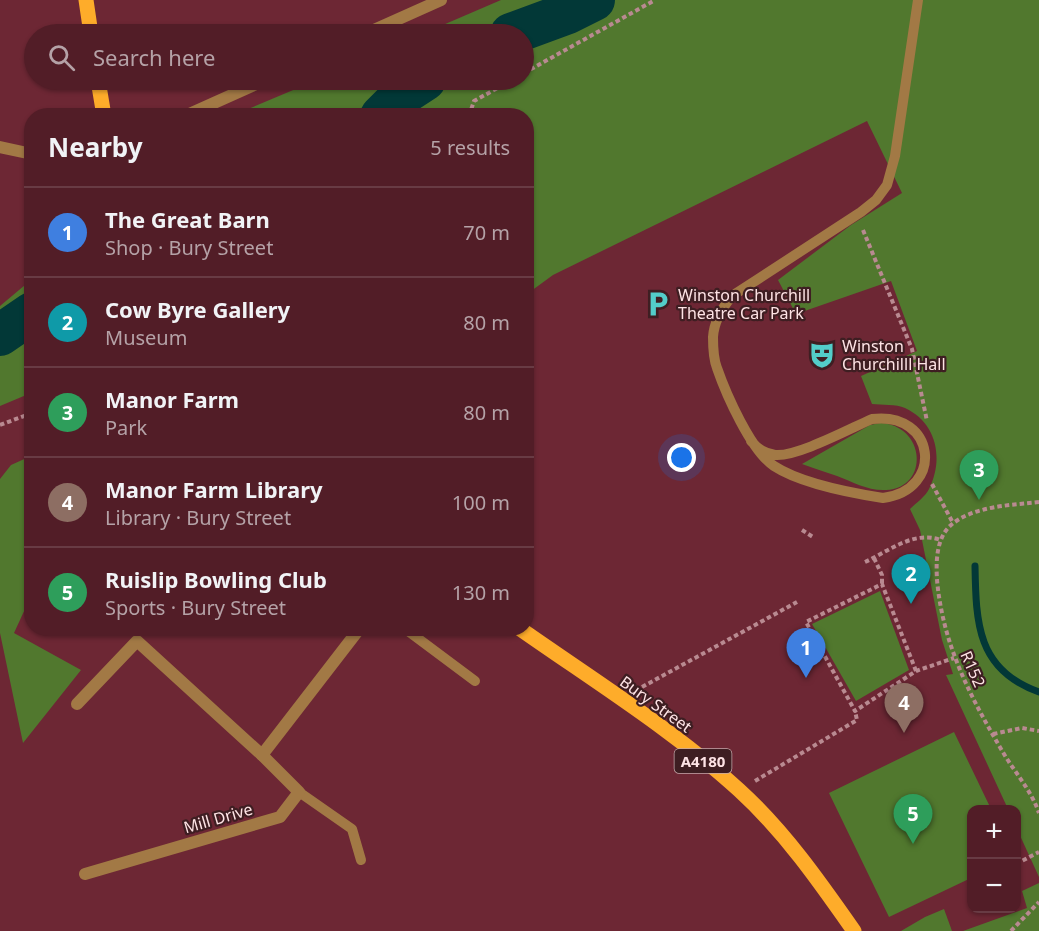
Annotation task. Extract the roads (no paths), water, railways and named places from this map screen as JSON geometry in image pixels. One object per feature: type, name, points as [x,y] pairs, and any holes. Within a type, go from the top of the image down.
[{"type":"main road","points":[[86,0],[90,24]]},
{"type":"main road","points":[[100,90],[103,108]]},
{"type":"main road","name":"Bury Street","points":[[530,636],[673,737],[739,790],[790,844],[816,876],[854,931]]},
{"type":"street","points":[[387,24],[441,0]]},
{"type":"street","points":[[203,108],[243,90]]},
{"type":"street","points":[[0,147],[24,152]]},
{"type":"street","points":[[262,755],[354,636]]},
{"type":"street","points":[[77,704],[137,641],[262,755],[299,792]]},
{"type":"street","name":"Mill Drive","points":[[85,874],[280,817],[299,792]]},
{"type":"lane","points":[[751,441],[759,450],[766,453],[786,454],[872,419],[886,417],[898,419],[918,435],[923,446],[925,459],[922,473],[911,487],[895,496],[883,498],[814,482],[788,473],[766,460],[751,441],[717,367],[713,352],[713,334],[720,312],[737,291],[861,212],[876,200],[887,185],[900,128],[918,0]]},
{"type":"lane","points":[[415,636],[476,681]]},
{"type":"lane","points":[[299,792],[352,829],[361,860]]},
{"type":"waterway","points":[[534,26],[594,0]]},
{"type":"waterway","points":[[389,108],[410,90]]},
{"type":"waterway","points":[[0,335],[24,318]]},
{"type":"waterway","points":[[975,566],[979,625],[984,642],[1003,671],[1018,683],[1039,692]]},
{"type":"place","name":"Winston Churchill Theatre Car Park","points":[[658,304]]},
{"type":"place","name":"Winston Churchilll Hall","points":[[822,355]]},
{"type":"place","name":"Manor Farm","points":[[979,500]]},
{"type":"place","name":"Cow Byre Gallery","points":[[911,604]]},
{"type":"place","name":"The Great Barn","points":[[806,678]]},
{"type":"place","name":"Manor Farm Library","points":[[904,733]]},
{"type":"place","name":"Ruislip Bowling Club","points":[[913,844]]}]
